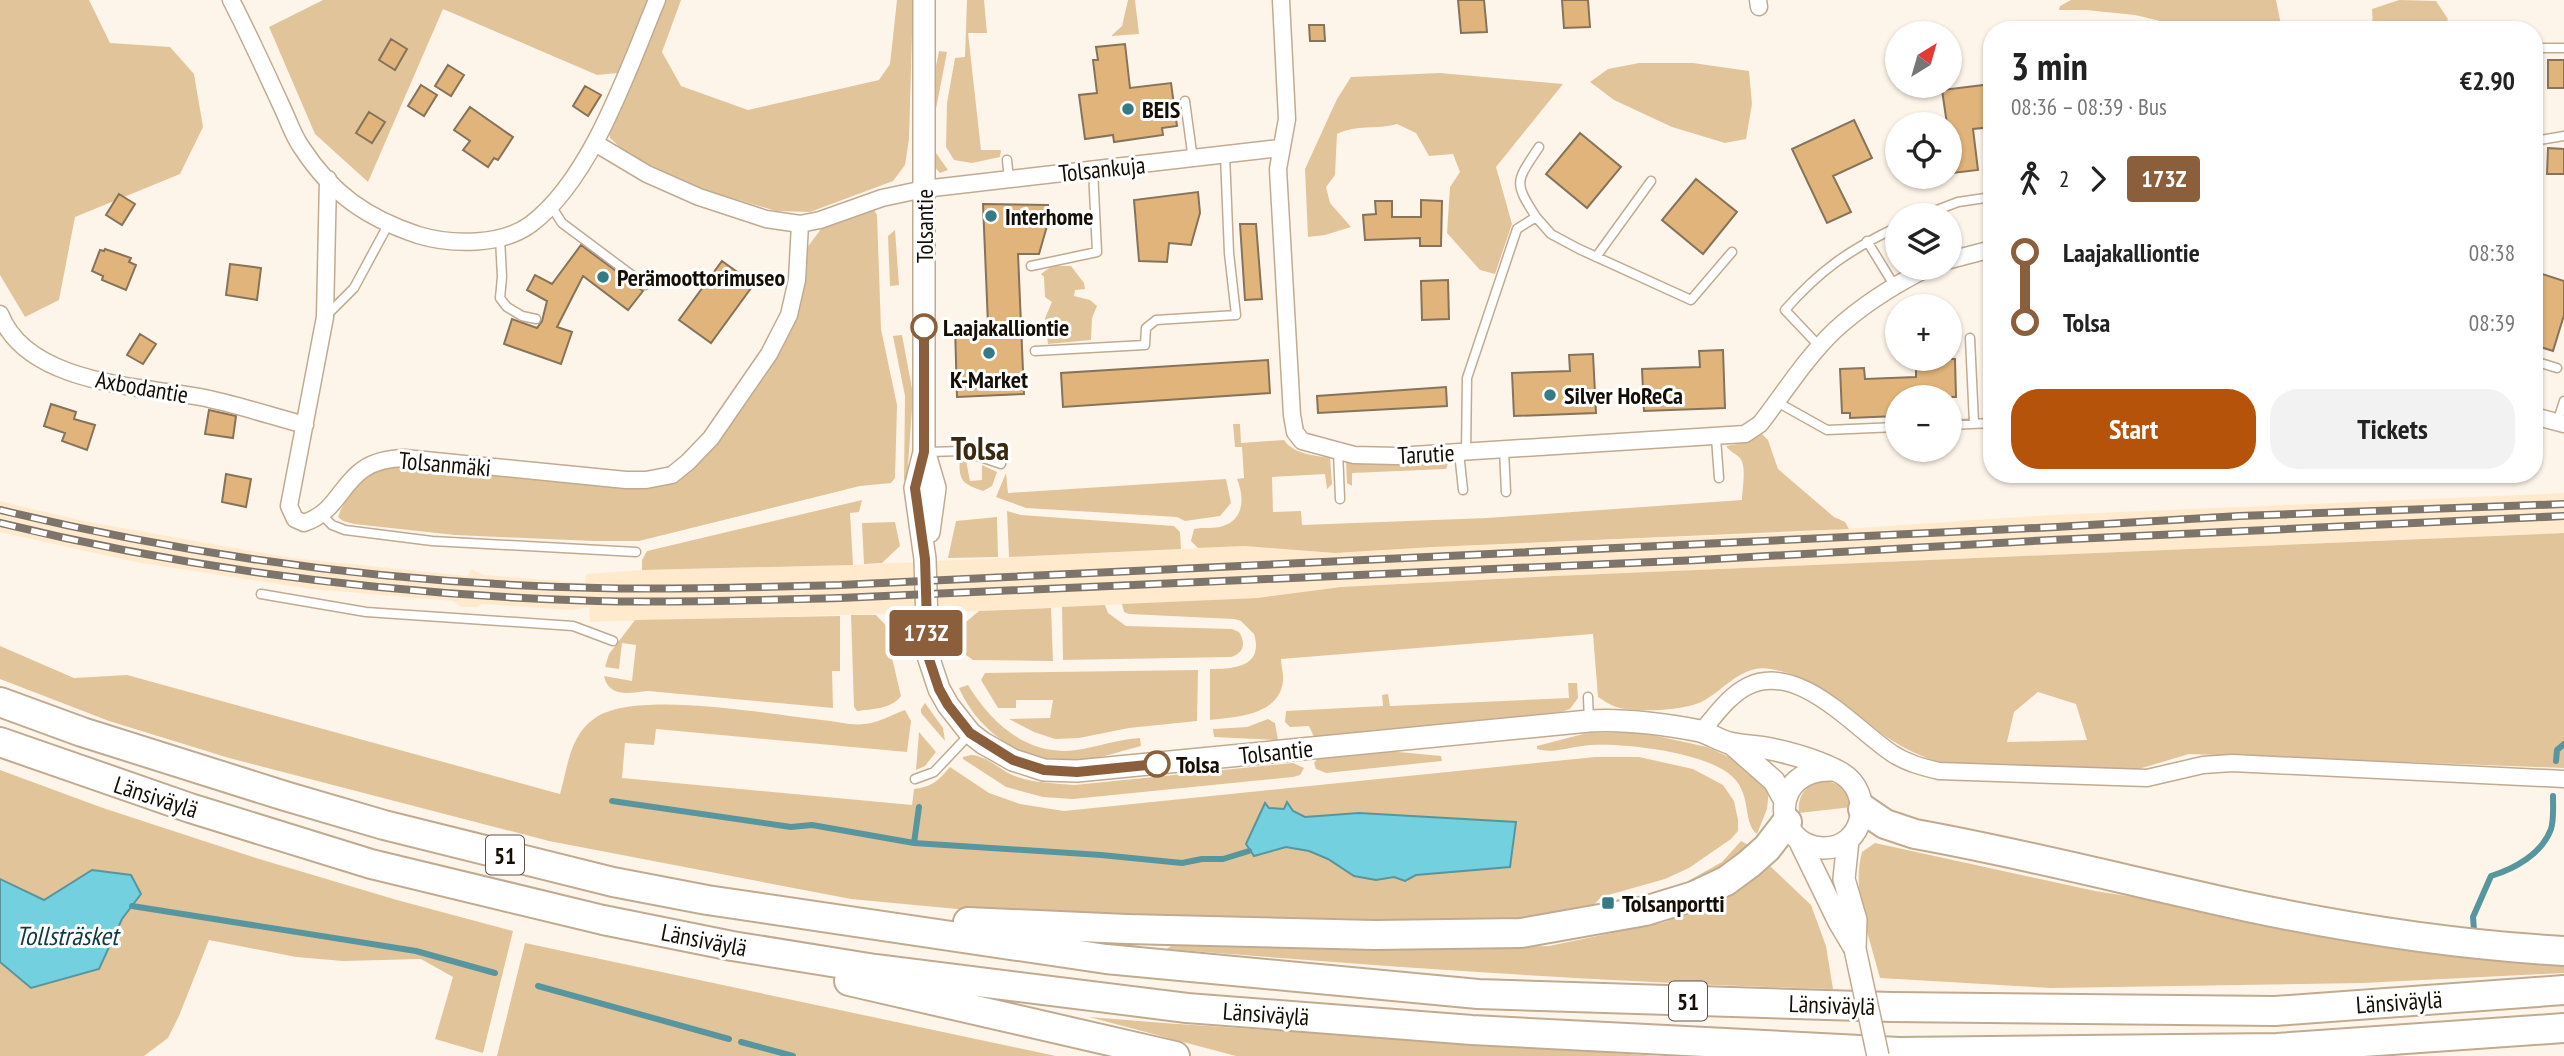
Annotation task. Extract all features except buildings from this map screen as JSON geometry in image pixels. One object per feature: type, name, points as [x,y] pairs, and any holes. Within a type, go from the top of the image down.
[{"type":"highway","name":"Länsiväylä","points":[[0,702],[198,770],[384,825],[613,881],[707,900],[1106,958],[1478,994],[1892,1007],[2275,1011],[2564,990]]},
{"type":"highway","name":"Länsiväylä","points":[[0,742],[190,808],[371,864],[603,920],[732,946],[887,971],[1187,1008],[1472,1030],[1899,1052],[2277,1048],[2564,1028]]},
{"type":"highway","points":[[1863,809],[1885,824],[1916,834],[2251,907],[2383,931],[2503,947],[2564,951]]},
{"type":"highway","points":[[817,917],[1182,931],[1375,935],[1521,933],[1645,911],[1694,896],[1726,881],[1749,864],[1790,821]]},
{"type":"highway","points":[[732,946],[872,988],[1175,1056]]},
{"type":"street","points":[[231,0],[301,148],[328,179],[366,214],[388,225],[430,239],[472,242],[500,237],[528,226],[551,206],[595,143],[657,0]]},
{"type":"street","name":"Tolsantie","points":[[925,0],[924,452],[915,488],[925,559],[925,622],[932,673],[948,705],[970,733],[1013,760],[1044,770],[1077,772],[1612,720],[1701,732],[1731,743],[1797,756],[1833,770]]},
{"type":"street","name":"Tarutie","points":[[1281,0],[1287,120],[1278,169],[1292,415],[1296,432],[1302,441],[1354,455],[1386,456],[1745,435],[1760,424],[1832,333],[1862,307],[1904,280]]},
{"type":"street","points":[[595,143],[647,174],[699,197],[766,219],[800,223]]},
{"type":"street","name":"Tolsankuja","points":[[800,223],[820,220],[882,198],[924,189],[1280,148]]},
{"type":"street","points":[[322,514],[304,523],[295,519],[289,506],[325,317],[328,179]]},
{"type":"street","name":"Tolsanmäki","points":[[322,514],[351,478],[369,465],[386,458],[626,480],[646,480],[672,475],[710,438],[769,354],[789,315],[797,279],[800,223]]},
{"type":"street","points":[[1962,257],[1983,251]]},
{"type":"street","name":"Axbodantie","points":[[0,314],[3,323],[28,351],[67,372],[117,386],[202,397],[305,425]]},
{"type":"street","points":[[2543,419],[2561,424]]},
{"type":"street","points":[[1701,732],[1727,701],[1749,686],[1773,681],[1794,685],[1816,695],[1894,755],[1917,766],[1939,771],[2147,778],[2203,765],[2232,763],[2564,779]]},
{"type":"street","name":"Tolsantie","points":[[1731,743],[1774,781],[1790,821],[1839,922],[1856,949]]},
{"type":"street","points":[[1848,840],[1825,848],[1812,846],[1790,821],[1795,781],[1806,773],[1819,769],[1833,770],[1851,780],[1860,791],[1863,809],[1861,822],[1848,840],[1844,879],[1856,920],[1856,949],[1878,1056]]},
{"type":"lane","points":[[2543,48],[2564,48]]},
{"type":"lane","points":[[1185,101],[1193,160]]},
{"type":"lane","points":[[2543,140],[2564,136]]},
{"type":"lane","points":[[1539,147],[1520,177],[1520,192],[1535,217],[1551,234],[1691,300],[1732,252]]},
{"type":"lane","points":[[1035,351],[1145,345],[1146,328],[1156,320],[1236,315],[1229,253],[1225,155]]},
{"type":"lane","points":[[1007,160],[1009,180]]},
{"type":"lane","points":[[1031,266],[1097,253],[1093,170]]},
{"type":"lane","points":[[1596,257],[1651,181]]},
{"type":"lane","points":[[1955,203],[1983,198]]},
{"type":"lane","points":[[551,206],[562,223],[645,285]]},
{"type":"lane","points":[[1463,490],[1466,378],[1517,229],[1535,217]]},
{"type":"lane","points":[[325,317],[354,288],[388,225]]},
{"type":"lane","points":[[1820,348],[1785,310],[1807,285],[1837,260],[1885,233]]},
{"type":"lane","points":[[500,237],[500,298],[507,307],[522,316],[536,319]]},
{"type":"lane","points":[[1867,241],[1894,285]]},
{"type":"lane","points":[[1969,338],[1974,424]]},
{"type":"lane","points":[[2543,364],[2557,368]]},
{"type":"lane","points":[[2561,424],[2564,401]]},
{"type":"lane","points":[[1777,402],[1827,430],[1885,428]]},
{"type":"lane","points":[[1962,424],[1983,424]]},
{"type":"lane","points":[[1716,438],[1719,478]]},
{"type":"lane","points":[[1504,450],[1507,492]]},
{"type":"lane","points":[[924,452],[963,451],[1001,464]]},
{"type":"lane","points":[[1338,451],[1340,499]]},
{"type":"lane","points":[[322,514],[332,525],[345,530],[432,541],[636,552]]},
{"type":"lane","points":[[261,594],[366,612],[573,625],[613,641]]},
{"type":"lane","points":[[1588,697],[1589,721]]},
{"type":"lane","points":[[915,779],[934,772],[970,733]]},
{"type":"shaded area","points":[[0,0],[89,0],[110,43],[170,47],[194,74],[203,127],[180,174],[75,217],[59,300],[25,317],[0,275]]},
{"type":"shaded area","points":[[323,0],[649,0],[618,73],[597,75],[443,9],[368,182],[315,134],[269,27]]},
{"type":"shaded area","points":[[664,0],[681,0],[662,52],[681,86],[748,110],[879,80],[890,64],[897,0],[913,0],[909,139],[905,165],[893,181],[810,212],[776,211],[688,185],[624,151],[610,138],[608,129],[635,75]]},
{"type":"shaded area","points":[[967,0],[984,0],[987,33],[968,33],[981,150],[1001,150],[1000,157],[972,163],[954,160],[946,147],[947,103],[955,58],[965,57]]},
{"type":"shaded area","points":[[1128,0],[1135,0],[1139,34],[1111,36],[1122,26]]},
{"type":"shaded area","points":[[2071,0],[2276,0],[2280,21],[2160,21],[2135,15],[2059,10],[2060,6]]},
{"type":"shaded area","points":[[2399,0],[2436,1],[2448,19],[2373,21],[2372,9]]},
{"type":"shaded area","points":[[939,51],[947,52],[935,114],[936,153],[948,170],[940,173],[932,164],[928,106]]},
{"type":"shaded area","points":[[1639,63],[1693,63],[1749,71],[1752,104],[1746,139],[1725,143],[1672,127],[1614,100],[1590,82],[1608,69]]},
{"type":"shaded area","points":[[1440,73],[1563,84],[1496,167],[1512,224],[1495,274],[1480,270],[1447,233],[1450,187],[1460,172],[1453,154],[1429,156],[1416,133],[1397,124],[1352,129],[1337,134],[1335,175],[1326,187],[1330,203],[1351,227],[1308,237],[1305,169],[1337,99],[1351,77]]},
{"type":"shaded area","points":[[873,208],[877,215],[881,329],[897,405],[895,478],[891,483],[860,486],[639,541],[455,535],[354,524],[338,517],[357,486],[387,464],[671,482],[769,360],[806,249],[824,225]]},
{"type":"shaded area","points":[[895,230],[899,285],[890,286],[888,236]]},
{"type":"shaded area","points":[[1052,266],[1071,266],[1084,283],[1085,289],[1075,290],[1074,296],[1090,300],[1097,306],[1092,318],[1091,340],[1048,344],[1045,318],[1052,302],[1045,297],[1044,277],[1041,274]]},
{"type":"shaded area","points":[[902,335],[913,394],[907,480],[904,480],[905,396],[893,336]]},
{"type":"shaded area","points":[[1233,424],[1240,424],[1241,443],[1284,440],[1299,451],[1330,458],[1332,484],[1327,489],[1325,474],[1272,477],[1273,512],[1301,511],[1302,525],[1487,518],[1742,500],[1742,462],[1726,446],[1743,443],[1762,434],[1768,440],[1778,469],[1834,517],[1845,522],[1849,529],[1335,553],[1244,546],[1198,548],[1191,541],[1194,529],[1220,527],[1230,523],[1239,513],[1241,506],[1237,479],[1244,478],[1242,447],[1235,447]]},
{"type":"shaded area","points":[[960,459],[966,460],[970,481],[982,480],[982,465],[997,472],[992,486],[983,491],[966,484],[961,477]]},
{"type":"shaded area","points":[[1346,461],[1384,464],[1449,461],[1446,469],[1352,473],[1352,486],[1347,483]]},
{"type":"shaded area","points":[[1006,473],[1008,493],[1226,479],[1231,503],[1220,516],[1185,521],[1177,517],[1026,508],[996,497]]},
{"type":"shaded area","points":[[2564,493],[2564,533],[1554,576],[1341,587],[1257,598],[979,611],[590,622],[589,607],[572,610],[482,604],[477,607],[461,607],[453,601],[311,589],[135,562],[0,532],[0,501],[83,521],[292,558],[468,576],[471,569],[484,575],[585,583],[586,574],[642,570],[853,565],[1244,546],[1335,553],[1784,533],[2049,515]]},
{"type":"shaded area","points":[[862,500],[859,512],[850,513],[853,565],[642,570],[642,560],[647,551]]},
{"type":"shaded area","points":[[1007,511],[1021,515],[1174,526],[1180,532],[1181,549],[1009,557]]},
{"type":"shaded area","points":[[997,517],[998,557],[948,558],[956,521]]},
{"type":"shaded area","points":[[895,522],[900,546],[882,563],[864,564],[862,523]]},
{"type":"shaded area","points":[[2564,533],[2564,768],[2189,754],[2132,771],[1946,765],[1895,742],[1820,687],[1789,673],[1770,669],[1760,668],[1743,673],[1705,700],[1686,707],[1648,710],[1616,707],[1598,697],[1593,634],[1281,659],[1283,681],[1280,693],[1265,708],[1243,716],[1210,720],[1210,669],[1237,667],[1251,660],[1256,645],[1254,634],[1241,621],[1234,619],[1129,614],[1124,612],[1122,604],[1257,598],[1341,587]],"holes":[[[2038,692],[2076,704],[2087,740],[2007,742],[2014,712]]]},
{"type":"shaded area","points":[[1105,605],[1108,613],[1126,626],[1232,629],[1239,632],[1243,640],[1242,647],[1239,653],[1231,657],[1063,660],[1062,607]]},
{"type":"shaded area","points":[[1051,608],[1053,661],[973,660],[966,655],[953,633],[979,611]]},
{"type":"shaded area","points":[[851,615],[876,615],[897,637],[892,658],[901,696],[892,704],[857,711],[854,707]]},
{"type":"shaded area","points":[[840,616],[840,671],[832,671],[833,708],[648,691],[621,692],[610,688],[604,676],[632,681],[636,645],[622,643],[619,669],[605,667],[609,654],[635,620]]},
{"type":"shaded area","points":[[0,646],[74,678],[127,675],[560,794],[571,753],[580,734],[595,718],[614,710],[641,705],[705,706],[860,724],[875,722],[905,710],[911,721],[907,752],[656,729],[654,745],[625,743],[622,778],[912,805],[914,789],[935,782],[950,767],[989,793],[1020,804],[1064,811],[1595,757],[1639,757],[1693,769],[1723,785],[1734,801],[1738,831],[1731,839],[1689,868],[1665,879],[1601,897],[1592,907],[1552,920],[1347,923],[1054,918],[851,899],[549,841],[229,758],[109,721],[0,679]]},
{"type":"shaded area","points":[[1198,670],[1197,721],[1129,728],[1079,738],[1055,739],[1009,719],[1050,718],[1053,700],[1016,700],[1016,708],[998,708],[981,680],[985,673]]},
{"type":"shaded area","points":[[1568,683],[1577,683],[1578,698],[1570,709],[1561,712],[1314,737],[1309,726],[1290,727],[1285,722],[1286,711],[1383,706],[1382,695],[1388,694],[1390,706],[1569,698]]},
{"type":"shaded area","points":[[968,685],[1000,724],[1027,743],[1059,751],[1140,738],[1141,746],[1088,759],[1047,758],[1029,753],[1011,746],[981,722],[959,688]]},
{"type":"shaded area","points":[[925,703],[943,728],[945,741],[921,713]]},
{"type":"shaded area","points":[[1268,719],[1275,723],[1278,740],[1214,737],[1213,729],[1247,727]]},
{"type":"shaded area","points":[[919,732],[936,752],[925,766],[916,770]]},
{"type":"shaded area","points":[[1639,732],[1707,747],[1745,764],[1769,790],[1767,809],[1757,834],[1749,822],[1744,797],[1736,781],[1728,773],[1700,759],[1662,750],[1623,746],[1591,745],[1550,751],[1537,749],[1537,746],[1587,733]]},
{"type":"shaded area","points":[[1388,751],[1441,756],[1442,761],[1326,773],[1316,769],[1314,763],[1317,759]]},
{"type":"shaded area","points":[[971,755],[987,760],[1018,777],[1075,785],[1293,763],[1304,768],[1300,775],[1293,777],[1073,799],[1043,797],[1006,787],[963,759]]},
{"type":"shaded area","points":[[0,770],[103,808],[256,858],[513,931],[483,1053],[435,1039],[453,977],[421,959],[343,961],[296,957],[209,940],[168,1038],[144,1056],[0,1056],[0,962],[31,988],[99,969],[122,919],[141,894],[63,889],[44,900],[0,879]]},
{"type":"shaded area","points":[[1825,780],[1843,789],[1852,807],[1799,813],[1800,800],[1805,790]]},
{"type":"shaded area","points":[[1741,841],[1750,846],[1728,870],[1691,886],[1688,881],[1722,862]]},
{"type":"shaded area","points":[[1875,843],[2095,891],[2564,963],[2564,973],[2363,983],[2051,988],[1880,978],[1863,915],[1859,883],[1862,852]]},
{"type":"shaded area","points":[[1767,863],[1811,905],[1826,946],[1833,989],[1666,983],[1167,949],[1177,941],[1388,950],[1549,946],[1665,922],[1742,887]]},
{"type":"shaded area","points":[[525,943],[1056,1056],[497,1056]]},
{"type":"shaded area","points":[[1089,1017],[1164,1023],[1658,1056],[1236,1056]]},
{"type":"water","points":[[1287,802],[1293,811],[1305,817],[1359,813],[1516,822],[1510,867],[1416,875],[1405,881],[1394,877],[1376,880],[1354,876],[1328,859],[1309,851],[1286,847],[1254,856],[1246,844],[1265,803],[1269,808],[1284,809]]},
{"type":"water","name":"Tollsträsket","points":[[92,870],[131,875],[141,894],[122,919],[99,969],[31,988],[0,962],[0,879],[44,900]]},
{"type":"waterway","points":[[2556,761],[2557,750],[2564,744]]},
{"type":"waterway","points":[[2474,930],[2473,917],[2491,876],[2526,859],[2547,838],[2553,821],[2553,796]]},
{"type":"waterway","points":[[612,801],[791,827],[812,825],[914,843],[1182,863],[1223,859],[1249,851]]},
{"type":"waterway","points":[[914,843],[919,807]]},
{"type":"waterway","points":[[132,906],[416,951],[495,973]]},
{"type":"waterway","points":[[538,986],[729,1039]]},
{"type":"waterway","points":[[741,1042],[793,1056]]},
{"type":"railway","points":[[0,510],[147,541],[296,565],[446,581],[658,589],[840,585],[2239,516],[2564,504]]},
{"type":"railway","points":[[0,523],[147,555],[296,578],[446,593],[658,602],[840,598],[1698,560],[2564,516]]},
{"type":"bus line","name":"173Z","points":[[924,327],[924,452],[915,488],[925,559],[928,656],[939,689],[970,733],[1013,760],[1044,770],[1077,772],[1157,764]]},
{"type":"place","name":"BEIS","points":[[1128,109]]},
{"type":"place","name":"Interhome","points":[[991,216]]},
{"type":"place","name":"Perämoottorimuseo","points":[[603,277]]},
{"type":"place","name":"Laajakalliontie","points":[[924,327]]},
{"type":"place","name":"K-Market","points":[[989,353]]},
{"type":"place","name":"Silver HoReCa","points":[[1550,395]]},
{"type":"place","name":"Tolsa","points":[[1157,764]]},
{"type":"place","name":"Tolsanportti","points":[[1608,903]]},
{"type":"district","name":"Tolsa","points":[[980,448]]}]
